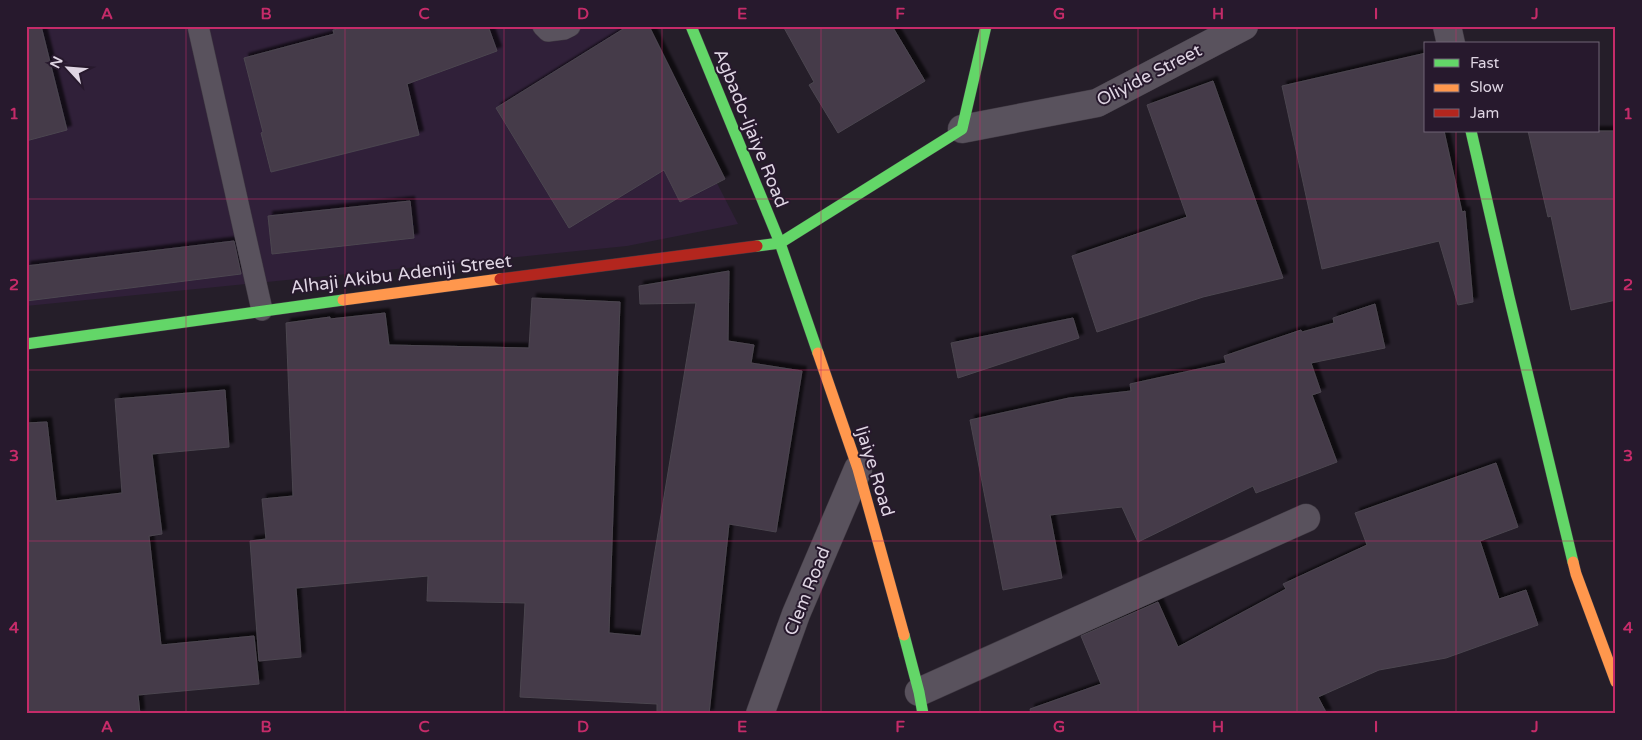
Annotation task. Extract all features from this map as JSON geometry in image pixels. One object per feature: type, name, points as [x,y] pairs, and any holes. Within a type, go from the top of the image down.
[{"type":"street","name":"Agbado-Ijaiye Road","points":[[691,26],[780,242]]},
{"type":"street","points":[[780,242],[962,129],[986,26]]},
{"type":"street","name":"Oliyide Street","points":[[962,129],[1098,103],[1244,26]]},
{"type":"street","points":[[1447,26],[1451,42]]},
{"type":"street","points":[[1471,132],[1508,297],[1576,574],[1616,682]]},
{"type":"street","name":"Alhaji Akibu Adeniji Street","points":[[26,344],[262,310],[780,242]]},
{"type":"street","name":"Ijaiye Road","points":[[780,242],[858,469],[921,703]]},
{"type":"street","name":"Clem Road","points":[[760,714],[796,614],[858,469]]},
{"type":"street","points":[[921,703],[1306,518]]},
{"type":"lane","points":[[198,26],[262,310]]},
{"type":"lane","points":[[543,26],[548,31],[564,30],[570,26]]},
{"type":"shaded area","points":[[26,26],[636,26],[738,224],[627,246],[26,306]]},
{"type":"building","points":[[26,26],[41,26],[67,130],[26,141]]},
{"type":"building","points":[[352,26],[488,26],[497,51],[407,84],[419,135],[271,172],[244,58],[334,34],[333,30]]},
{"type":"building","points":[[628,26],[649,26],[725,179],[680,202],[664,170],[569,228],[496,108]]},
{"type":"building","points":[[783,26],[892,26],[925,81],[838,133],[809,85],[814,82]]},
{"type":"building","points":[[1424,53],[1424,132],[1444,132],[1462,212],[1465,211],[1473,302],[1458,305],[1439,241],[1322,269],[1282,86]]},
{"type":"building","points":[[1213,81],[1283,278],[1203,297],[1097,332],[1072,256],[1187,217],[1147,105]]},
{"type":"building","points":[[1616,131],[1616,300],[1571,310],[1551,216],[1548,217],[1528,132]]},
{"type":"building","points":[[410,201],[414,238],[272,254],[268,216]]},
{"type":"building","points":[[234,241],[241,274],[26,301],[26,266]]},
{"type":"building","points":[[729,271],[728,341],[754,345],[751,363],[802,371],[776,532],[729,524],[709,714],[657,714],[657,704],[520,697],[525,603],[427,601],[428,576],[296,588],[301,657],[259,661],[250,541],[266,539],[262,499],[293,496],[286,323],[330,317],[330,319],[385,313],[389,345],[529,348],[532,298],[620,302],[609,633],[641,636],[696,303],[640,304],[639,286]]},
{"type":"building","points":[[1375,304],[1385,348],[1311,363],[1321,392],[1312,395],[1337,462],[1256,493],[1253,486],[1138,542],[1122,507],[1050,515],[1062,578],[1003,590],[970,420],[1069,398],[1131,391],[1130,384],[1226,363],[1224,356],[1301,330],[1302,332],[1334,323],[1333,318]]},
{"type":"building","points":[[1073,318],[1079,338],[958,378],[951,343]]},
{"type":"building","points":[[225,390],[229,447],[152,454],[162,534],[149,536],[161,645],[254,636],[259,684],[138,695],[140,714],[26,714],[26,423],[47,422],[56,501],[122,493],[115,399]]},
{"type":"building","points":[[1496,463],[1518,527],[1480,541],[1499,599],[1526,590],[1538,625],[1446,658],[1379,670],[1318,697],[1327,714],[1031,714],[1030,709],[1101,684],[1081,636],[1158,602],[1178,647],[1286,589],[1283,584],[1367,545],[1355,513]]},
{"type":"traffic: fast","points":[[691,26],[780,243],[818,353]]},
{"type":"traffic: fast","points":[[757,246],[780,243],[962,129],[986,26]]},
{"type":"traffic: fast","points":[[1471,132],[1573,562]]},
{"type":"traffic: fast","points":[[26,344],[343,300]]},
{"type":"traffic: fast","points":[[904,635],[923,714]]},
{"type":"traffic: slow","points":[[343,300],[500,279]]},
{"type":"traffic: slow","points":[[818,353],[858,469],[904,635]]},
{"type":"traffic: slow","points":[[1573,562],[1616,682]]},
{"type":"traffic: jam","points":[[500,279],[757,246]]}]
